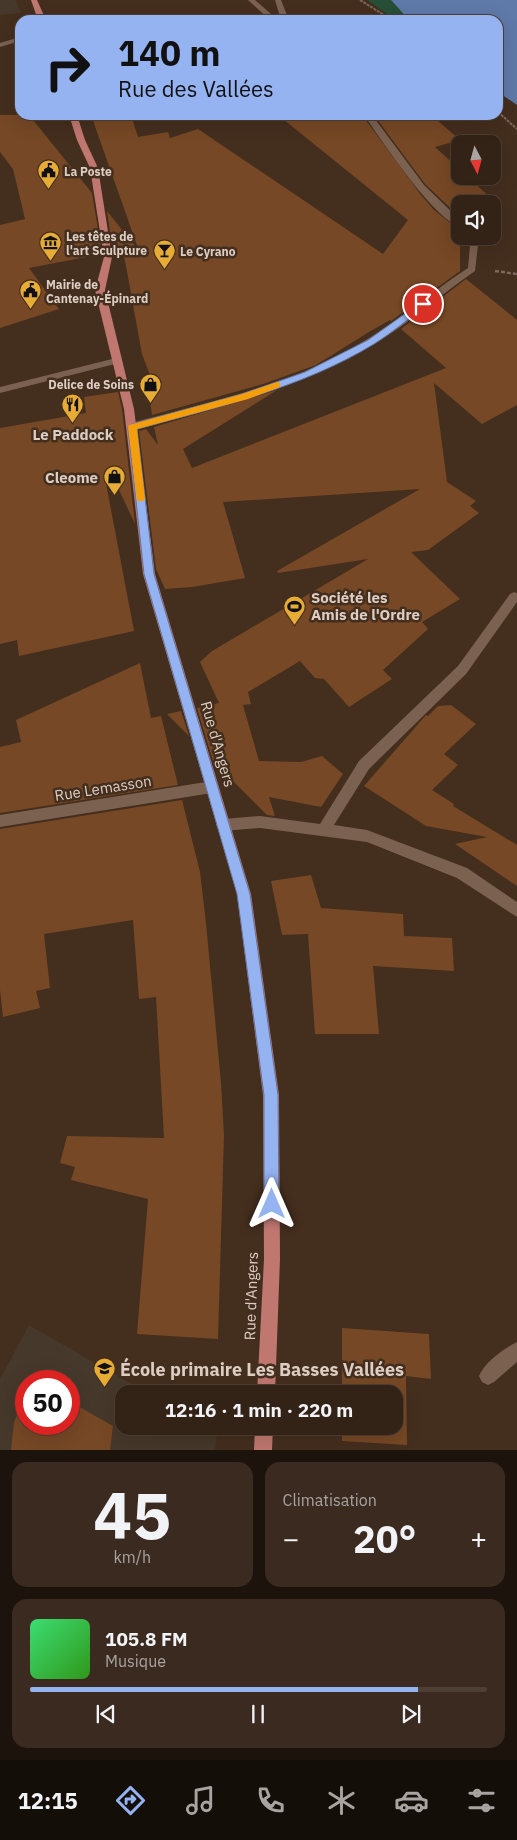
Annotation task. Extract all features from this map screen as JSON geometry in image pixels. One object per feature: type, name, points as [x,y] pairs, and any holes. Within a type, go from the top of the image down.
[{"type":"main road","points":[[34,0],[40,15]]},
{"type":"main road","name":"Rue d'Angers","points":[[75,120],[81,140],[94,168],[108,257],[100,290],[132,427],[149,574],[244,894],[271,1095],[272,1259],[266,1385]]},
{"type":"main road","points":[[263,1450],[264,1435]]},
{"type":"street","points":[[251,0],[268,15]]},
{"type":"street","points":[[278,0],[283,15]]},
{"type":"street","points":[[0,45],[15,40]]},
{"type":"street","points":[[371,120],[395,156],[422,189],[451,217]]},
{"type":"street","points":[[132,427],[245,396],[308,374],[371,342],[472,269],[474,245]]},
{"type":"street","points":[[0,390],[116,361]]},
{"type":"street","points":[[324,829],[364,766],[462,670],[514,597]]},
{"type":"street","name":"Rue Lemasson","points":[[0,821],[212,787]]},
{"type":"street","points":[[223,825],[260,822],[367,836],[462,872],[517,910]]},
{"type":"street","points":[[488,1376],[517,1351]]},
{"type":"path","points":[[360,0],[384,15]]},
{"type":"path","points":[[503,116],[517,129]]},
{"type":"shaded area","points":[[0,0],[15,0],[22,13],[0,15]]},
{"type":"shaded area","name":"École primaire Les Basses Vallées","points":[[29,1325],[133,1385],[115,1385],[115,1435],[217,1435],[215,1450],[0,1450],[0,1379]]},
{"type":"green space","points":[[367,0],[391,0],[404,15],[388,15]]},
{"type":"water","points":[[391,0],[517,0],[517,105],[503,95],[503,15],[404,15]]},
{"type":"building","points":[[0,115],[15,115],[15,120],[33,120],[92,193],[102,254],[29,268],[59,309],[0,328],[0,225],[25,219],[13,169],[0,152]]},
{"type":"building","points":[[93,120],[133,120],[138,137],[168,132],[170,138],[198,129],[383,254],[408,220],[284,120],[366,120],[421,195],[434,210],[451,223],[451,245],[460,245],[460,271],[391,321],[369,332],[316,365],[263,384],[152,415],[148,387],[154,386],[142,354],[123,250],[113,252],[107,211],[139,251]]},
{"type":"building","points":[[378,120],[437,120],[454,135],[451,135],[451,143],[435,147],[451,162],[451,185],[477,185],[487,195],[451,195],[451,209],[425,184]]},
{"type":"building","points":[[466,279],[517,320],[517,405],[482,424],[434,383],[447,482],[476,501],[470,506],[479,513],[428,550],[411,552],[460,599],[422,622],[428,629],[383,670],[392,679],[349,707],[324,679],[315,678],[300,661],[248,692],[251,704],[243,705],[259,761],[301,762],[322,756],[343,774],[321,807],[269,797],[275,816],[267,815],[213,761],[197,708],[219,703],[200,662],[212,651],[368,559],[278,573],[277,571],[420,489],[223,502],[245,578],[192,587],[165,589],[156,569],[139,431],[146,429],[158,445],[154,427],[277,390],[183,449],[192,468],[446,368],[401,329]]},
{"type":"building","points":[[118,392],[122,409],[135,524],[112,475],[105,478],[134,631],[19,656],[17,640],[0,644],[0,428],[86,413],[84,397]]},
{"type":"building","points":[[140,663],[151,718],[161,716],[178,785],[0,813],[0,747],[21,742],[16,720]]},
{"type":"building","points":[[451,705],[476,724],[444,754],[458,765],[432,790],[454,804],[453,806],[517,845],[517,886],[455,844],[487,837],[426,826],[364,786],[426,715],[428,716],[438,706]]},
{"type":"building","points":[[181,711],[189,736],[167,714]]},
{"type":"building","points":[[182,800],[200,872],[221,1083],[224,1135],[218,1339],[137,1334],[148,1199],[71,1180],[75,1167],[60,1163],[67,1136],[164,1138],[156,997],[139,999],[133,920],[44,934],[50,988],[36,991],[40,1008],[3,1017],[0,990],[0,829]]},
{"type":"building","points":[[311,875],[321,908],[403,914],[404,936],[452,938],[454,971],[373,966],[379,1034],[315,1034],[308,934],[282,935],[271,881]]},
{"type":"building","points":[[342,1328],[429,1334],[431,1379],[406,1376],[407,1445],[342,1441],[342,1435],[403,1435],[403,1385],[342,1385]]},
{"type":"building","points":[[80,1407],[113,1426],[110,1450],[11,1450],[15,1420],[15,1435],[80,1435]]},
{"type":"slow traffic","points":[[141,499],[132,427],[245,396],[277,385]]},
{"type":"place","name":"La Poste","points":[[48,190]]},
{"type":"place","name":"Les têtes de l'art Sculpture","points":[[50,262]]},
{"type":"place","name":"Le Cyrano","points":[[164,270]]},
{"type":"place","name":"Mairie de Cantenay-Épinard","points":[[30,310]]},
{"type":"place","name":"Delice de Soins","points":[[150,403]]},
{"type":"place","name":"Le Paddock","points":[[73,424]]},
{"type":"place","name":"Cleome","points":[[114,496]]},
{"type":"place","name":"Société les Amis de l'Ordre","points":[[295,625]]},
{"type":"place","name":"École primaire Les Basses Vallées","points":[[104,1388]]},
{"type":"route","points":[[272,1204],[271,1095],[244,894],[149,574],[132,427],[245,396],[308,374],[371,342],[423,304]]}]
